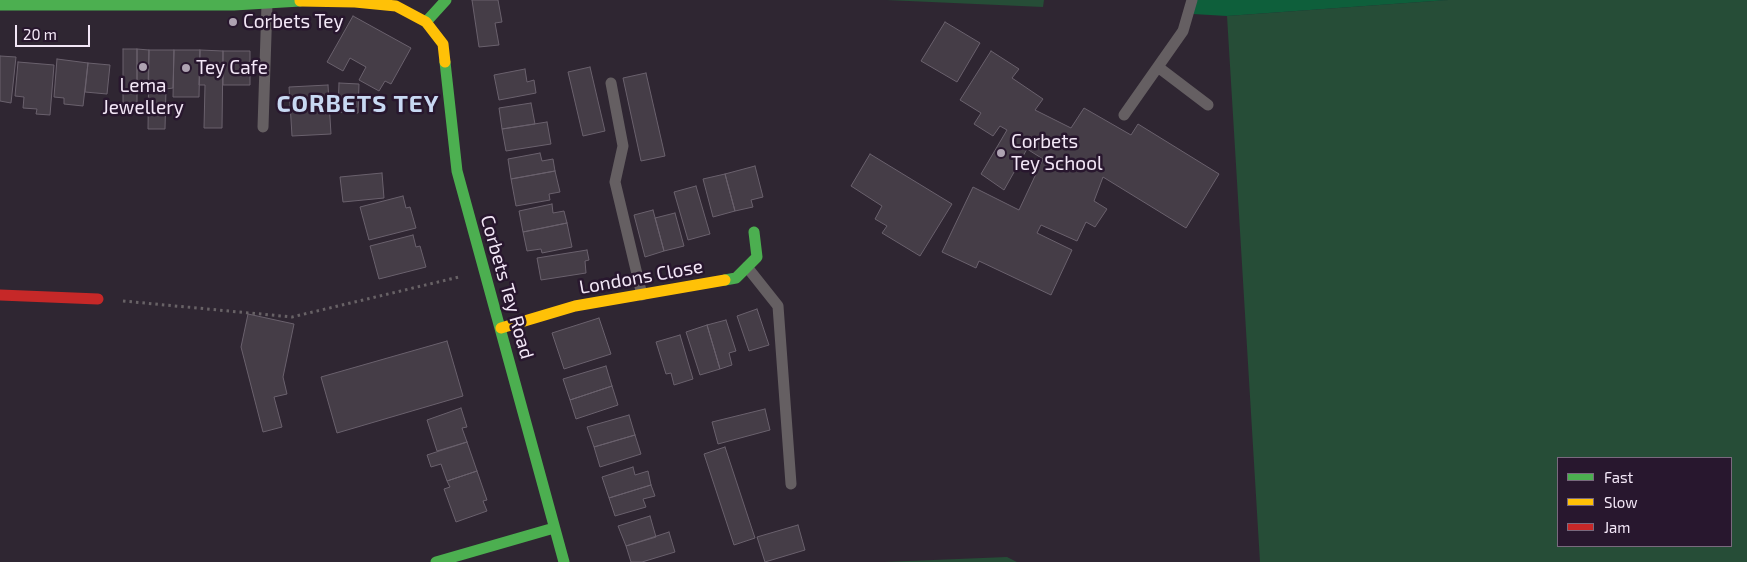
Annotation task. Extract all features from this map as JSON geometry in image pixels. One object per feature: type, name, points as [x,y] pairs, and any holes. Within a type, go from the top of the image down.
[{"type":"main road","points":[[0,5],[267,4],[293,1],[384,3],[396,6],[426,22],[446,0]]},
{"type":"main road","name":"Corbets Tey Road","points":[[426,22],[443,44],[457,171],[564,562]]},
{"type":"main road","points":[[747,267],[757,257],[754,232]]},
{"type":"main road","name":"Londons Close","points":[[501,328],[574,306],[736,278],[747,267]]},
{"type":"main road","points":[[0,296],[98,299]]},
{"type":"main road","points":[[436,562],[554,528]]},
{"type":"lane","points":[[1124,115],[1184,31],[1192,0]]},
{"type":"lane","points":[[263,127],[267,4]]},
{"type":"lane","points":[[1158,67],[1208,105]]},
{"type":"lane","points":[[611,83],[623,146],[615,182],[642,295]]},
{"type":"lane","points":[[747,267],[778,306],[791,484]]},
{"type":"path","points":[[98,299],[292,317],[484,271]]},
{"type":"green space","points":[[886,0],[1044,0],[1043,7]]},
{"type":"green space","points":[[1195,0],[1448,0],[1227,16],[1193,14]]},
{"type":"green space","points":[[1448,0],[1747,0],[1747,562],[1260,562],[1227,16]]},
{"type":"green space","points":[[1007,557],[1017,562],[884,562]]},
{"type":"building","points":[[472,0],[498,0],[502,22],[495,23],[499,45],[479,47]]},
{"type":"building","points":[[353,16],[411,48],[391,84],[385,81],[379,91],[359,80],[366,67],[350,58],[343,71],[327,62]]},
{"type":"building","points":[[945,22],[980,43],[957,82],[921,61]]},
{"type":"building","points":[[123,49],[137,49],[137,104],[123,104]]},
{"type":"building","name":"Lema Jewellery","points":[[137,49],[149,50],[148,85],[137,84]]},
{"type":"building","points":[[149,50],[174,50],[173,88],[166,89],[165,129],[148,129]]},
{"type":"building","name":"Tey Cafe","points":[[174,50],[200,50],[199,97],[173,97]]},
{"type":"building","points":[[200,50],[223,51],[222,128],[204,128],[205,85],[199,85]]},
{"type":"building","points":[[223,51],[250,51],[250,85],[223,85]]},
{"type":"building","points":[[991,51],[1019,69],[1012,78],[1043,99],[1035,110],[1071,128],[1084,108],[1131,135],[1138,124],[1219,174],[1186,228],[1103,177],[1094,201],[1107,209],[1095,227],[1086,222],[1077,241],[1041,225],[1037,233],[1072,250],[1051,295],[979,261],[976,268],[942,252],[973,187],[1019,210],[1043,159],[1027,149],[1004,190],[981,174],[1007,130],[1000,126],[993,136],[974,124],[981,113],[960,100]]},
{"type":"building","points":[[0,56],[16,57],[11,103],[0,101]]},
{"type":"building","points":[[57,59],[88,63],[83,106],[64,104],[64,98],[54,97]]},
{"type":"building","points":[[18,62],[54,65],[50,115],[36,114],[37,109],[23,108],[24,97],[15,96]]},
{"type":"building","points":[[88,63],[110,65],[107,94],[85,92]]},
{"type":"building","points":[[590,67],[605,131],[583,136],[568,72]]},
{"type":"building","points":[[525,69],[527,82],[534,80],[536,93],[499,100],[494,75]]},
{"type":"building","points":[[646,73],[665,156],[641,161],[623,78]]},
{"type":"building","points":[[339,83],[359,84],[358,113],[338,112]]},
{"type":"building","points":[[328,85],[331,134],[292,136],[289,87]]},
{"type":"building","points":[[531,103],[535,124],[502,129],[499,108]]},
{"type":"building","points":[[547,122],[551,144],[506,151],[502,129]]},
{"type":"building","points":[[540,153],[542,161],[553,159],[555,171],[511,179],[508,159]]},
{"type":"building","points":[[870,154],[952,204],[920,256],[882,233],[887,226],[875,219],[882,206],[851,186]]},
{"type":"building","points":[[755,166],[763,197],[751,200],[753,207],[735,211],[725,174]]},
{"type":"building","points":[[555,171],[560,192],[549,194],[550,200],[516,206],[511,179]]},
{"type":"building","points":[[382,173],[384,198],[343,202],[340,177]]},
{"type":"building","points":[[725,174],[735,211],[713,217],[703,179]]},
{"type":"building","points":[[696,186],[710,234],[688,240],[674,192]]},
{"type":"building","points":[[403,196],[406,208],[410,207],[416,228],[369,240],[360,207]]},
{"type":"building","points":[[552,204],[553,213],[564,211],[567,223],[523,232],[519,211]]},
{"type":"building","points":[[653,210],[664,251],[645,257],[634,215]]},
{"type":"building","points":[[675,213],[684,246],[664,251],[655,218]]},
{"type":"building","points":[[567,223],[572,247],[542,253],[541,249],[527,251],[523,232]]},
{"type":"building","points":[[413,235],[416,247],[420,246],[426,267],[379,279],[370,246]]},
{"type":"building","points":[[587,250],[589,260],[585,261],[586,273],[541,280],[537,258]]},
{"type":"building","points":[[757,309],[769,345],[749,351],[737,316]]},
{"type":"building","points":[[248,314],[294,324],[283,377],[287,394],[274,397],[282,427],[263,432],[241,347]]},
{"type":"building","points":[[599,318],[611,354],[564,369],[552,333]]},
{"type":"building","points":[[726,320],[736,351],[729,353],[732,365],[720,369],[707,325]]},
{"type":"building","points":[[707,325],[720,369],[700,375],[686,332]]},
{"type":"building","points":[[680,335],[693,379],[674,385],[671,373],[666,374],[656,342]]},
{"type":"building","points":[[447,341],[463,396],[337,433],[321,377]]},
{"type":"building","points":[[606,366],[612,386],[570,400],[563,379]]},
{"type":"building","points":[[612,386],[618,405],[576,419],[570,400]]},
{"type":"building","points":[[461,408],[467,427],[462,428],[467,442],[437,451],[427,420]]},
{"type":"building","points":[[765,409],[770,430],[718,444],[712,422]]},
{"type":"building","points":[[629,415],[635,435],[594,447],[587,427]]},
{"type":"building","points":[[635,435],[641,454],[600,467],[594,447]]},
{"type":"building","points":[[467,442],[477,471],[447,481],[441,464],[431,467],[427,455]]},
{"type":"building","points":[[725,447],[755,538],[734,545],[704,454]]},
{"type":"building","points":[[633,467],[635,475],[648,471],[651,485],[609,498],[602,477]]},
{"type":"building","points":[[477,471],[487,500],[483,501],[487,511],[456,522],[444,489],[450,487],[447,481]]},
{"type":"building","points":[[651,485],[655,496],[643,499],[646,507],[615,516],[609,498]]},
{"type":"building","points":[[650,516],[656,537],[626,546],[618,526]]},
{"type":"building","points":[[798,525],[805,550],[765,562],[757,537]]},
{"type":"building","points":[[669,532],[675,552],[642,562],[631,562],[626,546]]},
{"type":"traffic: fast","points":[[426,22],[446,0]]},
{"type":"traffic: fast","points":[[0,5],[234,5],[300,1]]},
{"type":"traffic: fast","points":[[445,62],[457,171],[564,562]]},
{"type":"traffic: fast","points":[[725,280],[736,278],[757,257],[754,232]]},
{"type":"traffic: fast","points":[[436,562],[554,528]]},
{"type":"traffic: slow","points":[[300,1],[355,2],[396,6],[426,22],[443,44],[445,62]]},
{"type":"traffic: slow","points":[[501,328],[575,306],[725,280]]},
{"type":"traffic: jam","points":[[0,295],[98,299]]},
{"type":"place","name":"Corbets Tey","points":[[233,22]]},
{"type":"place","name":"Lema Jewellery","points":[[143,67]]},
{"type":"place","name":"Tey Cafe","points":[[186,68]]},
{"type":"place","name":"Corbets Tey School","points":[[1001,153]]},
{"type":"district","name":"CORBETS TEY","points":[[358,104]]}]
